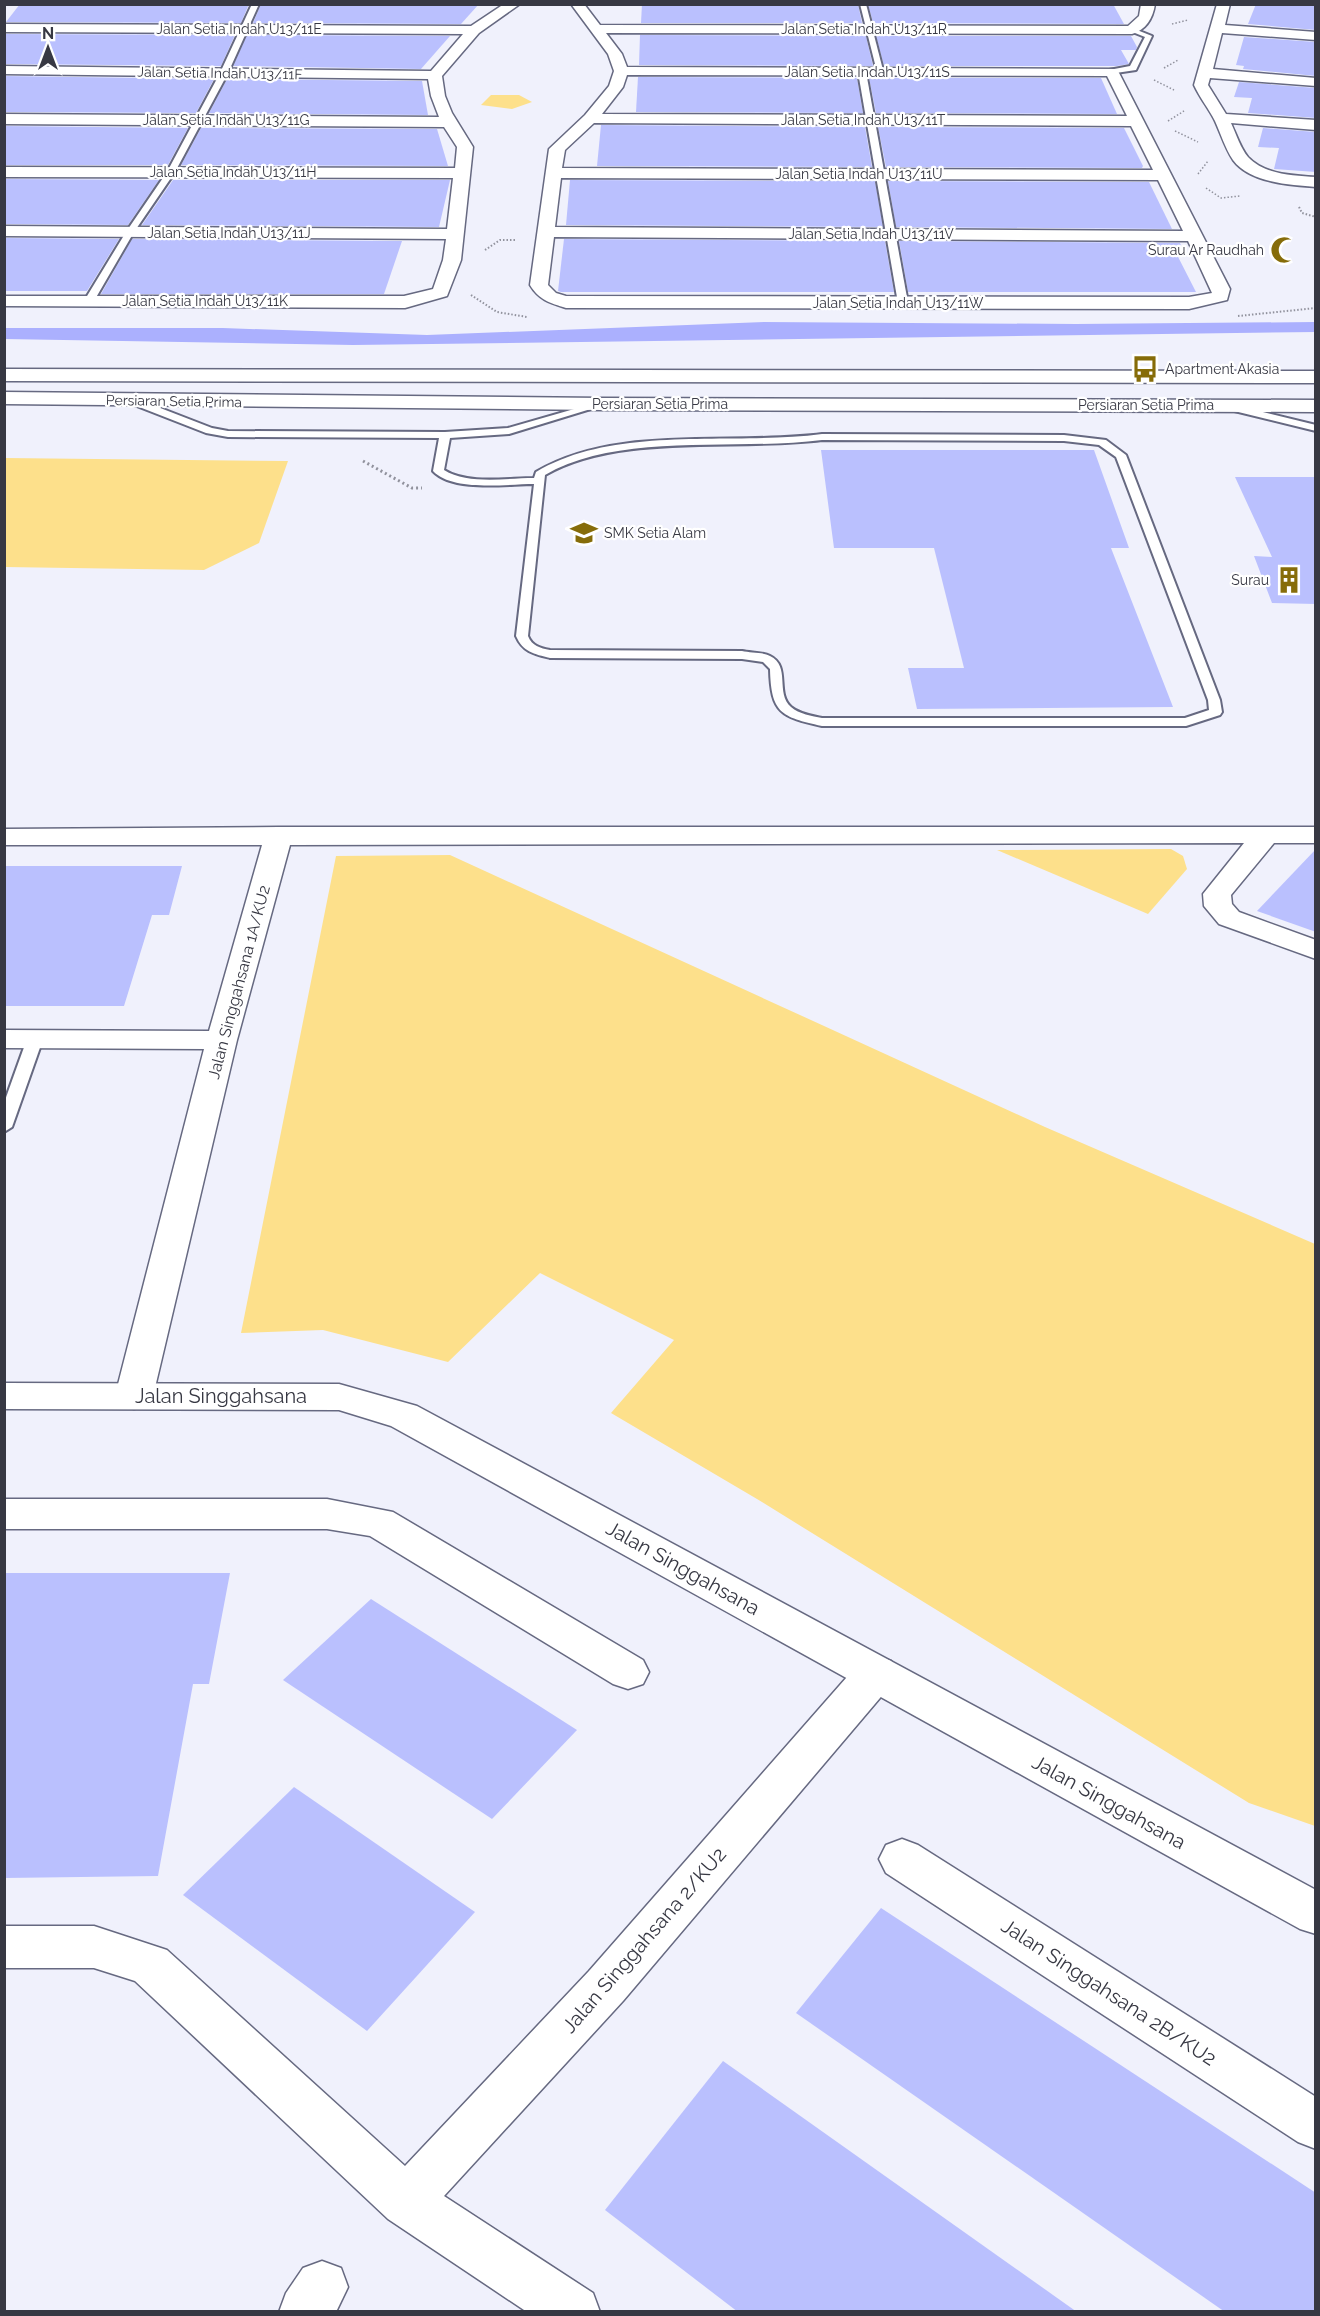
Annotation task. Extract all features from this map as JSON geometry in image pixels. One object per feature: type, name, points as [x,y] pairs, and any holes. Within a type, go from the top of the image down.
[{"type":"street","points":[[454,234],[465,147],[448,122],[436,98],[435,75],[474,30],[514,4]]},
{"type":"street","points":[[547,232],[557,149],[590,118],[616,87],[621,71],[615,54],[577,4]]},
{"type":"street","points":[[1132,30],[1146,17],[1148,4]]},
{"type":"street","points":[[1224,4],[1201,84],[1208,99],[1221,118],[1245,164],[1261,172],[1288,180],[1316,182]]},
{"type":"street","name":"Jalan Setia Indah U13/11E","points":[[4,28],[474,30]]},
{"type":"street","name":"Jalan Setia Indah U13/11R","points":[[596,29],[1132,30]]},
{"type":"street","points":[[1217,29],[1316,36]]},
{"type":"street","name":"Jalan Setia Indah U13/11F","points":[[4,70],[435,75]]},
{"type":"street","name":"Jalan Setia Indah U13/11S","points":[[621,71],[1112,72]]},
{"type":"street","points":[[1112,72],[1194,236]]},
{"type":"street","points":[[1205,73],[1316,82]]},
{"type":"street","name":"Jalan Setia Indah U13/11T","points":[[590,118],[1137,121]]},
{"type":"street","points":[[1221,118],[1316,125]]},
{"type":"street","name":"Jalan Setia Indah U13/11G","points":[[4,119],[448,122]]},
{"type":"street","name":"Jalan Setia Indah U13/11H","points":[[4,172],[461,172]]},
{"type":"street","name":"Jalan Setia Indah U13/11U","points":[[555,172],[1163,175]]},
{"type":"street","name":"Jalan Setia Indah U13/11J","points":[[4,231],[454,234]]},
{"type":"street","name":"Jalan Setia Indah U13/11V","points":[[547,232],[1194,236]]},
{"type":"street","name":"Jalan Setia Indah U13/11W","points":[[547,232],[539,285],[542,292],[566,302],[1190,303],[1221,296],[1221,289],[1194,236]]},
{"type":"street","name":"Jalan Setia Indah U13/11K","points":[[4,301],[405,302],[441,292],[452,260],[454,234]]},
{"type":"street","name":"Persiaran Setia Prima","points":[[4,375],[1316,377]]},
{"type":"street","name":"Persiaran Setia Prima","points":[[4,398],[602,404],[1316,406]]},
{"type":"street","name":"Jalan Singgahsana 1A/KU2","points":[[134,1396],[222,1040],[279,835]]},
{"type":"street","points":[[1266,835],[1217,894],[1218,906],[1229,918],[1316,950]]},
{"type":"street","points":[[4,837],[1316,835]]},
{"type":"street","points":[[4,1039],[222,1040]]},
{"type":"street","name":"Jalan Singgahsana","points":[[4,1396],[339,1396],[404,1416],[1316,1914]]},
{"type":"street","points":[[4,1514],[327,1514],[379,1523],[628,1672]]},
{"type":"street","name":"Jalan Singgahsana 2/KU2","points":[[406,2201],[606,1986],[876,1673]]},
{"type":"street","name":"Jalan Singgahsana 2B/KU2","points":[[902,1859],[1316,2125]]},
{"type":"street","points":[[4,1947],[94,1947],[150,1965],[406,2201],[574,2312]]},
{"type":"lane","points":[[88,301],[130,232],[171,172],[224,73],[256,4]]},
{"type":"lane","points":[[863,4],[881,72]]},
{"type":"lane","points":[[1112,72],[1133,68],[1149,36],[1132,30]]},
{"type":"lane","points":[[862,72],[903,303]]},
{"type":"lane","points":[[133,401],[210,431],[228,434],[446,435],[517,430],[602,404]]},
{"type":"lane","points":[[1223,406],[1316,428]]},
{"type":"lane","points":[[446,435],[438,471],[443,476],[457,480],[540,481]]},
{"type":"lane","points":[[822,437],[1064,438],[1102,442],[1121,455],[1214,700],[1216,712],[1186,722],[822,722],[798,716],[780,706],[777,698],[776,668],[767,659],[742,655],[550,654],[532,651],[525,644],[522,636],[540,481],[540,474],[555,465],[625,445],[784,442],[822,437]]},
{"type":"lane","points":[[4,1127],[35,1039]]},
{"type":"path","points":[[1171,24],[1187,21]]},
{"type":"path","points":[[1166,67],[1180,59]]},
{"type":"path","points":[[1158,81],[1169,87]]},
{"type":"path","points":[[1168,119],[1190,107]]},
{"type":"path","points":[[1197,173],[1210,158]]},
{"type":"path","points":[[1208,189],[1221,198]]},
{"type":"path","points":[[1302,213],[1316,217]]},
{"type":"path","points":[[472,296],[497,312],[524,317]]},
{"type":"path","points":[[1233,316],[1316,308]]},
{"type":"shaded area","points":[[491,95],[519,95],[532,102],[512,109],[481,105]]},
{"type":"shaded area","points":[[5,458],[288,461],[259,543],[204,570],[5,567]]},
{"type":"shaded area","points":[[1171,849],[1183,856],[1187,869],[1148,914],[997,850]]},
{"type":"shaded area","points":[[450,855],[1045,1127],[1315,1244],[1315,1826],[1249,1803],[757,1499],[611,1413],[674,1340],[540,1273],[448,1362],[323,1330],[241,1333],[336,856]]},
{"type":"water","points":[[764,322],[1076,324],[1315,322],[1316,332],[353,345],[4,339],[5,328],[223,328],[427,335]]},
{"type":"building","points":[[20,4],[249,4],[241,23],[6,22]]},
{"type":"building","points":[[261,4],[479,4],[461,24],[253,23]]},
{"type":"building","points":[[642,4],[858,4],[862,23],[641,23]]},
{"type":"building","points":[[868,4],[1113,4],[1124,24],[873,23]]},
{"type":"building","points":[[1256,4],[1316,4],[1316,30],[1248,24]]},
{"type":"building","points":[[4,34],[235,35],[221,66],[4,64]]},
{"type":"building","points":[[247,35],[450,36],[421,69],[233,66]]},
{"type":"building","points":[[640,35],[866,36],[873,66],[639,65]]},
{"type":"building","points":[[876,36],[1131,36],[1137,47],[1136,50],[1121,50],[1129,64],[1117,66],[884,66]]},
{"type":"building","points":[[1244,37],[1316,42],[1316,76],[1243,69],[1244,66],[1236,65]]},
{"type":"building","points":[[4,76],[214,79],[196,113],[4,112]]},
{"type":"building","points":[[638,77],[857,78],[863,113],[636,112]]},
{"type":"building","points":[[869,78],[1101,78],[1117,114],[876,113]]},
{"type":"building","points":[[227,79],[422,81],[428,115],[209,113]]},
{"type":"building","points":[[1239,82],[1316,88],[1316,118],[1248,113],[1252,98],[1234,97]]},
{"type":"building","points":[[601,125],[865,127],[872,167],[597,166]]},
{"type":"building","points":[[4,126],[188,128],[168,165],[4,165]]},
{"type":"building","points":[[878,127],[1124,128],[1143,166],[1142,168],[886,167]]},
{"type":"building","points":[[201,128],[437,129],[448,166],[181,165]]},
{"type":"building","points":[[1263,128],[1316,132],[1316,172],[1274,169],[1279,148],[1258,147]]},
{"type":"building","points":[[4,179],[159,180],[128,225],[4,224]]},
{"type":"building","points":[[173,180],[450,180],[439,227],[142,225]]},
{"type":"building","points":[[570,180],[875,181],[883,227],[566,225]]},
{"type":"building","points":[[888,181],[1149,182],[1172,229],[896,227]]},
{"type":"building","points":[[4,238],[119,239],[87,291],[4,291]]},
{"type":"building","points":[[132,239],[402,241],[384,294],[101,294]]},
{"type":"building","points":[[564,239],[885,241],[894,292],[561,292],[558,291]]},
{"type":"building","points":[[899,241],[1180,243],[1182,248],[1173,247],[1196,292],[908,292]]},
{"type":"building","points":[[821,450],[1094,450],[1129,548],[1111,548],[1173,707],[917,709],[908,668],[964,668],[934,548],[834,548]]},
{"type":"building","points":[[1235,477],[1316,477],[1316,604],[1272,603],[1254,556],[1272,557]]},
{"type":"building","points":[[1316,849],[1316,932],[1257,911]]},
{"type":"building","points":[[4,866],[182,866],[169,915],[152,915],[124,1006],[4,1006]]},
{"type":"building","points":[[4,1573],[230,1573],[209,1684],[193,1684],[158,1876],[4,1878]]},
{"type":"building","points":[[371,1599],[577,1730],[492,1819],[283,1680]]},
{"type":"building","points":[[294,1787],[475,1912],[367,2031],[183,1895]]},
{"type":"building","points":[[881,1908],[1316,2193],[1316,2312],[1225,2312],[796,2013]]},
{"type":"building","points":[[723,2061],[1077,2312],[738,2312],[605,2210]]},
{"type":"place","name":"Surau Ar Raudhah","points":[[1284,250]]},
{"type":"place","name":"Apartment Akasia","points":[[1145,369]]},
{"type":"place","name":"SMK Setia Alam","points":[[584,533]]},
{"type":"place","name":"Surau","points":[[1289,580]]}]
